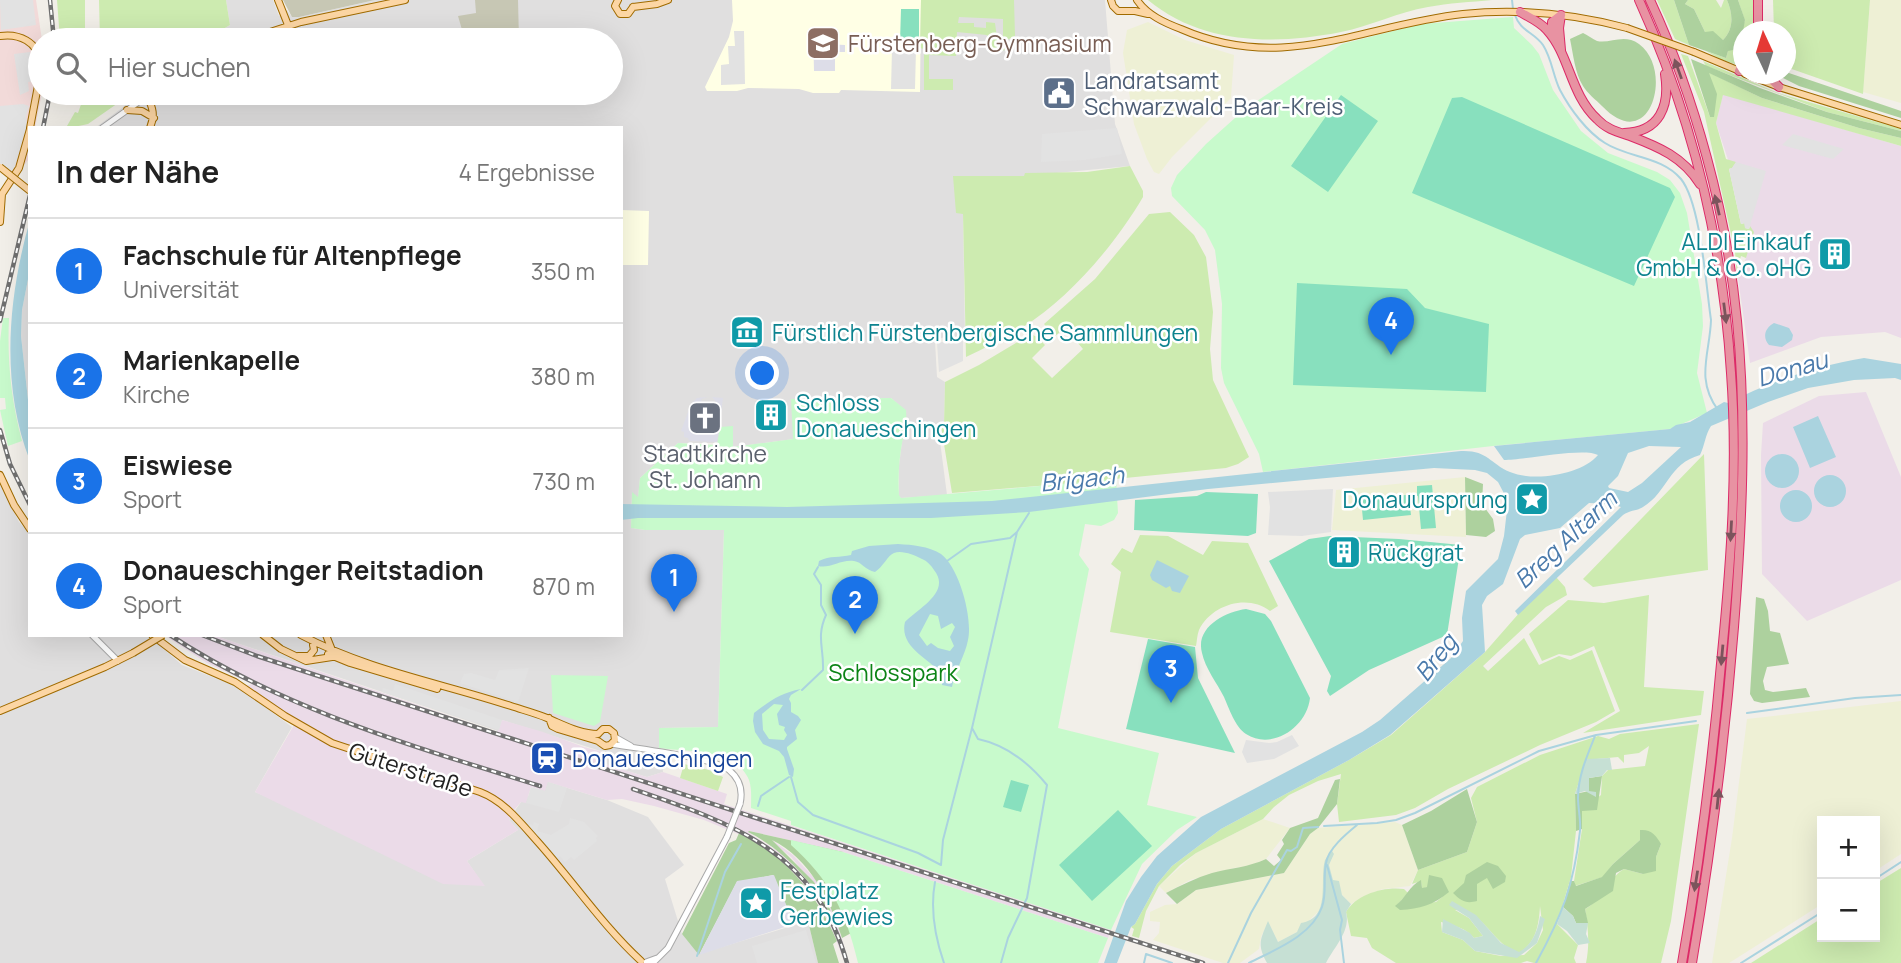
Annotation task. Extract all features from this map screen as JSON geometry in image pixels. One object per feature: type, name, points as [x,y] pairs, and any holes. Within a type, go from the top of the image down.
[{"type":"highway","points":[[1639,0],[1684,117],[1706,197],[1721,281],[1738,446]]},
{"type":"highway","points":[[1651,0],[1692,110],[1713,190],[1732,283],[1740,369],[1733,587],[1716,814],[1692,963]]},
{"type":"highway","points":[[1758,0],[1758,21]]},
{"type":"highway","points":[[1520,12],[1542,25],[1552,36],[1574,87],[1599,122],[1672,154],[1694,176],[1706,197]]},
{"type":"highway","points":[[1552,36],[1552,22],[1561,15]]},
{"type":"highway","points":[[1561,15],[1559,37],[1562,57]]},
{"type":"highway","points":[[1621,133],[1645,128],[1657,120],[1662,111],[1667,88],[1659,48]]},
{"type":"highway","points":[[1776,84],[1779,87]]},
{"type":"highway","points":[[1682,963],[1706,813],[1733,587]]},
{"type":"main road","points":[[278,0],[288,25]]},
{"type":"main road","points":[[279,28],[405,0]]},
{"type":"main road","points":[[608,0],[617,1],[617,10],[622,15],[628,14],[632,4],[657,4],[668,0]]},
{"type":"main road","points":[[1111,0],[1112,6],[1118,11],[1153,15]]},
{"type":"main road","points":[[1130,11],[1137,0],[1153,15],[1212,41],[1277,49],[1329,43],[1431,19],[1502,12],[1561,15],[1628,28],[1733,68]]},
{"type":"main road","points":[[0,36],[16,36],[28,43]]},
{"type":"main road","points":[[1772,84],[1901,125]]},
{"type":"main road","points":[[30,126],[34,105]]},
{"type":"main road","points":[[151,126],[154,118],[152,105]]},
{"type":"main road","points":[[127,110],[142,111],[154,118]]},
{"type":"main road","points":[[0,222],[2,194],[19,167],[28,135]]},
{"type":"main road","points":[[0,167],[28,189]]},
{"type":"main road","points":[[0,475],[14,505],[28,526]]},
{"type":"main road","name":"Güterstraße","points":[[155,637],[185,660],[244,687],[285,716],[332,743],[497,800],[541,845],[628,949],[644,962]]},
{"type":"main road","points":[[0,711],[118,662],[160,637]]},
{"type":"main road","points":[[266,637],[298,658],[312,661],[334,654]]},
{"type":"main road","points":[[303,637],[334,654],[546,717],[598,738],[605,746],[614,740],[609,729],[603,729],[598,738]]},
{"type":"main road","points":[[289,653],[309,656],[322,637]]},
{"type":"main road","points":[[325,637],[334,654]]},
{"type":"street","points":[[105,126],[134,105]]},
{"type":"street","points":[[94,637],[118,662]]},
{"type":"street","points":[[614,740],[637,749],[723,767],[731,772],[739,784],[742,797],[727,837],[668,948],[660,957],[644,962]]},
{"type":"shaded area","points":[[0,0],[36,0],[40,28],[28,28],[28,105],[40,105],[35,126],[28,126],[28,160],[12,172],[0,159]]},
{"type":"shaded area","points":[[0,0],[33,0],[36,25],[1,30]]},
{"type":"shaded area","points":[[226,0],[273,0],[279,16],[287,10],[292,17],[299,17],[375,0],[1105,0],[1115,124],[1130,166],[1025,176],[956,213],[963,213],[965,337],[944,337],[935,341],[937,377],[945,382],[944,426],[938,426],[947,495],[899,496],[899,465],[903,434],[908,424],[899,405],[891,398],[792,399],[794,439],[733,447],[733,443],[678,443],[640,478],[638,498],[632,493],[631,528],[724,530],[718,727],[659,728],[663,772],[647,777],[605,764],[607,753],[502,720],[498,731],[219,637],[623,637],[623,126],[98,126],[126,105],[623,105],[623,28],[225,28],[230,25]]},
{"type":"shaded area","points":[[283,0],[375,0],[292,17]]},
{"type":"shaded area","points":[[475,0],[518,0],[519,28],[462,28],[458,16],[476,13]]},
{"type":"shaded area","name":"Fürstenberg-Gymnasium","points":[[732,0],[921,0],[920,92],[841,90],[839,93],[813,93],[799,89],[748,88],[737,91],[707,91],[705,87],[729,37],[733,21]]},
{"type":"shaded area","points":[[1870,0],[1901,0],[1901,103],[1863,92]]},
{"type":"shaded area","points":[[1148,22],[1185,40],[1234,55],[1231,98],[1172,157],[1159,174],[1154,172],[1147,159],[1134,124],[1123,53],[1127,30]]},
{"type":"shaded area","points":[[813,29],[827,30],[827,44],[845,45],[845,52],[835,52],[835,71],[814,71]]},
{"type":"shaded area","points":[[734,31],[744,31],[745,84],[721,85],[721,65],[729,64],[728,46],[735,46]]},
{"type":"shaded area","points":[[892,49],[916,49],[915,89],[891,89]]},
{"type":"shaded area","points":[[28,52],[28,91],[20,95],[14,54]]},
{"type":"shaded area","points":[[1723,94],[1901,146],[1901,338],[1885,332],[1821,337],[1750,363],[1738,278],[1746,258],[1750,227],[1716,123]]},
{"type":"shaded area","points":[[0,106],[29,106],[27,125],[12,172],[0,166]]},
{"type":"shaded area","points":[[1117,128],[1122,154],[1084,160],[1041,162],[1042,134]]},
{"type":"shaded area","points":[[1793,134],[1844,149],[1833,159],[1782,145]]},
{"type":"shaded area","points":[[1736,162],[1766,171],[1749,229],[1745,228],[1744,223],[1741,224],[1729,169]]},
{"type":"shaded area","points":[[623,210],[649,211],[648,265],[623,265]]},
{"type":"shaded area","points":[[28,279],[28,400],[21,336],[22,310]]},
{"type":"shaded area","points":[[945,337],[963,337],[963,361],[939,372],[937,342],[945,342]]},
{"type":"shaded area","points":[[1866,392],[1901,477],[1901,580],[1807,621],[1762,574],[1763,423],[1819,396]]},
{"type":"shaded area","points":[[708,397],[701,399],[702,405],[694,428],[710,432],[718,404],[712,397],[723,398],[717,442],[689,441],[681,431],[691,404],[697,398]]},
{"type":"shaded area","points":[[1465,477],[1466,537],[1332,530],[1336,490]]},
{"type":"shaded area","points":[[0,484],[19,522],[28,532],[28,637],[150,637],[182,665],[238,687],[292,727],[255,792],[484,886],[467,861],[518,830],[509,820],[521,802],[548,782],[607,800],[648,817],[684,865],[665,879],[682,934],[699,954],[808,921],[818,963],[0,963]]},
{"type":"shaded area","points":[[1333,489],[1331,532],[1302,536],[1268,535],[1268,492]]},
{"type":"shaded area","points":[[167,637],[219,637],[497,732],[502,720],[543,732],[607,753],[605,764],[647,777],[663,772],[727,794],[724,804],[1111,930],[1108,938],[843,852],[749,831],[796,868],[830,913],[821,893],[791,857],[772,840],[793,855],[816,880],[830,902],[849,963],[845,963],[833,932],[813,894],[784,863],[753,840],[704,820],[622,799],[607,800],[548,782],[545,791],[531,787],[526,803],[521,802],[515,809],[509,820],[518,830],[467,861],[485,886],[443,884],[255,792],[297,720],[246,686],[252,684],[207,663]]},
{"type":"shaded area","points":[[529,668],[518,702],[460,683],[464,674],[471,673],[495,680],[499,670]]},
{"type":"shaded area","points":[[395,684],[502,720],[499,730],[382,692],[383,688],[393,691]]},
{"type":"shaded area","points":[[1901,701],[1901,854],[1880,868],[1880,816],[1817,816],[1817,907],[1729,963],[1712,963],[1732,838],[1747,719]]},
{"type":"shaded area","points":[[1292,735],[1299,746],[1274,759],[1247,763],[1242,752],[1246,740],[1269,743]]},
{"type":"shaded area","points":[[1610,758],[1612,770],[1607,770],[1602,776],[1589,778],[1589,791],[1596,792],[1596,797],[1585,791],[1575,794],[1586,759]]},
{"type":"shaded area","points":[[548,782],[567,788],[559,812],[526,803],[531,787],[545,791]]},
{"type":"shaded area","points":[[570,818],[584,822],[598,836],[597,841],[574,860],[571,857],[565,862],[560,856],[556,859],[527,827],[531,824],[533,826],[534,822],[539,824],[537,831],[551,835],[569,824]]},
{"type":"shaded area","points":[[1263,819],[1290,828],[1266,859],[1249,866],[1190,880],[1166,893],[1159,886],[1196,853]]},
{"type":"shaded area","points":[[1395,822],[1402,825],[1418,870],[1410,886],[1383,889],[1351,904],[1333,880],[1329,865],[1334,854],[1325,861],[1321,909],[1297,932],[1278,942],[1268,922],[1259,949],[1240,963],[1223,963],[1153,940],[1159,933],[1160,922],[1150,921],[1150,912],[1165,905],[1177,904],[1196,890],[1284,873],[1310,834],[1318,828]]},
{"type":"shaded area","points":[[1332,851],[1334,854],[1329,865],[1333,880],[1339,881],[1342,895],[1351,904],[1346,912],[1346,926],[1341,939],[1326,963],[1267,963],[1261,942],[1268,921],[1278,942],[1297,932],[1301,923],[1311,920],[1317,914],[1321,906],[1325,860]]},
{"type":"shaded area","name":"Festplatz Gerbewies","points":[[774,875],[794,924],[699,955],[737,881]]},
{"type":"shaded area","points":[[1452,901],[1476,915],[1501,943],[1519,952],[1534,937],[1540,916],[1545,919],[1537,943],[1517,958],[1475,951],[1463,940],[1442,932],[1443,919],[1470,933],[1474,938],[1483,936],[1469,918],[1449,905]]},
{"type":"shaded area","points":[[1563,907],[1576,923],[1588,923],[1586,934],[1590,943],[1578,945],[1567,931],[1557,924]]},
{"type":"shaded area","points":[[806,930],[816,963],[757,963],[752,946]]},
{"type":"green space","points":[[57,0],[85,0],[85,28],[59,28]]},
{"type":"green space","points":[[99,0],[226,0],[230,25],[225,28],[100,28]]},
{"type":"green space","points":[[921,0],[1014,0],[1015,36],[1003,42],[1003,19],[959,17],[958,23],[974,23],[974,27],[986,28],[986,22],[995,23],[998,46],[1006,46],[1006,50],[988,52],[987,35],[957,32],[956,56],[929,55],[929,79],[953,79],[953,90],[924,90],[924,49],[920,48]]},
{"type":"green space","points":[[1148,0],[1492,0],[1417,9],[1341,32],[1291,39],[1266,39],[1240,38],[1192,26],[1169,15]]},
{"type":"green space","points":[[1657,0],[1674,0],[1689,45],[1675,39]]},
{"type":"green space","points":[[1674,0],[1688,0],[1685,4],[1694,9],[1705,32],[1713,31],[1723,40],[1731,21],[1727,0],[1738,0],[1745,21],[1733,21],[1733,50],[1728,51],[1726,58],[1689,45]]},
{"type":"green space","points":[[1688,0],[1716,0],[1721,8],[1724,0],[1727,0],[1731,21],[1723,40],[1705,32],[1694,9],[1685,4]]},
{"type":"green space","points":[[1738,0],[1754,0],[1755,21],[1745,21]]},
{"type":"green space","points":[[1773,0],[1870,0],[1863,94],[1796,71],[1796,21],[1774,21]]},
{"type":"green space","points":[[901,9],[919,9],[919,42],[900,42]]},
{"type":"green space","points":[[1513,17],[1514,28],[1539,54],[1553,90],[1581,131],[1608,153],[1657,172],[1670,180],[1680,193],[1687,213],[1702,304],[1703,326],[1697,373],[1707,413],[1670,429],[1263,472],[1259,454],[1224,383],[1221,368],[1222,304],[1215,250],[1205,230],[1172,196],[1171,188],[1177,175],[1245,109],[1342,44],[1421,24]]},
{"type":"green space","points":[[1583,33],[1597,41],[1628,39],[1639,44],[1649,56],[1655,71],[1656,88],[1652,104],[1644,115],[1633,121],[1619,119],[1585,89],[1576,70],[1570,39]]},
{"type":"green space","points":[[1733,42],[1733,63],[1706,51],[1726,58]]},
{"type":"green space","points":[[1681,54],[1688,56],[1710,117],[1708,72],[1762,98],[1901,138],[1901,146],[1723,95],[1716,123],[1726,159],[1736,162],[1729,169],[1741,224],[1745,223],[1745,228],[1749,229],[1750,226],[1754,232],[1746,258],[1741,256],[1737,279],[1735,252],[1704,112]]},
{"type":"green space","points":[[1691,59],[1733,77],[1733,84],[1750,84],[1827,112],[1901,131],[1901,138],[1762,98],[1709,73],[1717,94],[1714,117],[1710,117]]},
{"type":"green space","points":[[1703,61],[1733,74],[1733,76],[1706,66]]},
{"type":"green space","points":[[1796,75],[1901,111],[1901,118],[1795,84]]},
{"type":"green space","points":[[1753,84],[1901,131],[1827,112]]},
{"type":"green space","points":[[1341,95],[1378,121],[1328,192],[1291,166]]},
{"type":"green space","points":[[1462,97],[1670,188],[1675,197],[1634,286],[1412,193],[1452,98]]},
{"type":"green space","points":[[81,105],[115,105],[88,124],[67,126],[75,112],[78,113]]},
{"type":"green space","points":[[1130,166],[1143,191],[1143,197],[1106,251],[1075,285],[1041,315],[966,357],[963,214],[956,213],[953,176],[1024,176],[1025,173],[1087,172]]},
{"type":"green space","points":[[1170,212],[1194,235],[1206,257],[1213,312],[1210,349],[1213,380],[1249,457],[1226,468],[1105,480],[1094,475],[1087,482],[952,493],[941,426],[944,425],[945,382],[1031,334],[1045,345],[1032,358],[1052,378],[1083,349],[1065,328],[1055,336],[1044,324],[1095,279],[1149,214]]},
{"type":"green space","points":[[1297,283],[1407,289],[1425,308],[1489,324],[1486,392],[1293,385]]},
{"type":"green space","points":[[3,318],[9,318],[11,380],[22,441],[8,446],[0,410],[6,409],[5,398],[0,398],[0,341]]},
{"type":"green space","name":"Schlosspark","points":[[891,398],[906,410],[899,466],[901,498],[1087,482],[1094,475],[1105,480],[1116,479],[1118,513],[1114,520],[1101,526],[1085,524],[1079,555],[1089,569],[1058,728],[1159,753],[1147,805],[1197,817],[1177,830],[1142,864],[1111,930],[791,825],[791,821],[751,808],[749,780],[743,770],[733,762],[696,751],[659,748],[659,728],[718,727],[724,530],[631,528],[632,492],[638,497],[640,478],[678,443],[717,445],[720,427],[733,426],[733,447],[793,439],[791,399]]},
{"type":"green space","points":[[1704,454],[1708,570],[1593,587],[1583,579]]},
{"type":"green space","points":[[1465,477],[1483,484],[1482,504],[1493,519],[1495,531],[1486,537],[1466,535]]},
{"type":"green space","points":[[1432,485],[1436,528],[1421,529],[1418,496],[1409,497],[1411,515],[1363,520],[1361,499],[1417,494],[1417,486]]},
{"type":"green space","points":[[1206,492],[1258,494],[1256,533],[1248,536],[1134,530],[1135,500],[1197,496]]},
{"type":"green space","points":[[1140,535],[1168,536],[1203,555],[1212,541],[1248,543],[1278,606],[1270,611],[1251,603],[1231,604],[1221,608],[1205,621],[1199,630],[1196,646],[1110,632],[1121,572],[1111,564],[1122,548],[1132,553]]},
{"type":"green space","points":[[1330,536],[1461,545],[1447,635],[1369,670],[1330,696],[1327,691],[1331,676],[1269,561],[1309,539]]},
{"type":"green space","points":[[1556,577],[1565,587],[1567,595],[1546,607],[1483,666],[1488,671],[1524,638],[1539,665],[1559,656],[1570,660],[1592,650],[1615,711],[1396,815],[1339,822],[1337,804],[1341,774],[1318,781],[1289,795],[1263,819],[1196,853],[1180,865],[1159,886],[1146,911],[1139,938],[1132,936],[1134,929],[1131,927],[1157,884],[1172,866],[1221,829],[1391,735],[1485,652],[1527,604]]},
{"type":"green space","points":[[1649,595],[1644,687],[1704,691],[1701,715],[1583,733],[1620,711],[1594,646],[1571,656],[1559,654],[1542,661],[1529,634],[1568,600],[1604,603]]},
{"type":"green space","points":[[1756,597],[1764,599],[1770,631],[1780,633],[1789,664],[1767,667],[1763,681],[1765,690],[1773,692],[1806,688],[1810,697],[1762,703],[1754,701],[1750,694]]},
{"type":"green space","points":[[1246,609],[1265,614],[1271,621],[1310,698],[1307,709],[1295,727],[1277,738],[1267,740],[1256,739],[1242,731],[1208,670],[1202,653],[1201,644],[1207,628],[1229,613]]},
{"type":"green space","points":[[1148,639],[1195,647],[1198,678],[1235,753],[1126,729]]},
{"type":"green space","points":[[551,675],[608,676],[600,722],[594,726],[553,713]]},
{"type":"green space","points":[[1699,724],[1671,921],[1661,963],[1586,963],[1588,936],[1585,909],[1624,869],[1643,874],[1656,857],[1661,844],[1640,840],[1613,864],[1603,877],[1575,886],[1574,881],[1582,829],[1582,810],[1601,795],[1602,776],[1608,770],[1645,766],[1649,746],[1639,753],[1624,755],[1624,763],[1618,757],[1586,760],[1575,794],[1576,831],[1571,877],[1557,924],[1578,945],[1574,958],[1576,963],[1396,963],[1372,948],[1367,938],[1351,936],[1346,912],[1364,896],[1380,890],[1404,889],[1408,893],[1396,906],[1436,902],[1448,892],[1427,887],[1422,889],[1421,881],[1412,884],[1418,870],[1467,852],[1477,822],[1471,798],[1477,787],[1540,755],[1598,736],[1609,739],[1620,734]],"holes":[[[1540,906],[1543,930],[1537,943],[1524,955],[1501,956],[1475,951],[1463,940],[1442,932],[1441,922],[1463,929],[1474,938],[1483,936],[1469,918],[1455,910],[1465,912],[1481,921],[1502,943],[1519,953],[1525,949],[1535,933]]]},
{"type":"green space","points":[[684,764],[709,770],[723,777],[718,791],[680,778]]},
{"type":"green space","points":[[1602,776],[1597,810],[1582,811],[1582,829],[1576,831],[1575,794],[1589,791],[1589,778]]},
{"type":"green space","points":[[1340,779],[1337,804],[1310,834],[1284,873],[1196,890],[1177,904],[1166,893],[1206,875],[1266,859],[1274,866],[1281,860],[1277,855],[1290,828],[1318,818],[1335,780]]},
{"type":"green space","points":[[1011,780],[1029,785],[1021,812],[1003,807]]},
{"type":"green space","points":[[1467,789],[1477,822],[1467,852],[1418,870],[1402,825]]},
{"type":"green space","points":[[1118,810],[1152,846],[1092,901],[1059,865]]},
{"type":"green space","points":[[1640,830],[1653,833],[1661,844],[1656,857],[1656,871],[1643,874],[1624,869],[1616,873],[1613,891],[1585,909],[1588,923],[1576,923],[1563,907],[1570,881],[1574,881],[1576,886],[1602,877],[1640,840]]},
{"type":"green space","points":[[749,831],[843,852],[855,931],[842,938],[825,895],[808,869],[772,840],[814,882],[830,909],[831,916],[796,868]]},
{"type":"green space","points":[[739,833],[771,853],[810,892],[837,941],[833,944],[839,963],[818,963],[808,921],[794,924],[773,875],[737,882],[699,955],[682,934],[729,843],[736,840]]},
{"type":"green space","points":[[791,840],[843,852],[1108,938],[1098,963],[858,963],[848,928],[835,898],[816,871],[791,845]]},
{"type":"green space","points":[[1487,862],[1498,866],[1506,876],[1505,882],[1493,889],[1487,878],[1477,884],[1477,901],[1473,902],[1464,901],[1453,893],[1464,883],[1466,875]]},
{"type":"green space","points":[[1901,868],[1901,963],[1751,963],[1817,921],[1817,942],[1880,942],[1880,881]]},
{"type":"green space","points":[[1429,875],[1442,878],[1449,892],[1420,907],[1400,910],[1395,906],[1413,885],[1421,880],[1422,888],[1427,887]]},
{"type":"water","points":[[28,227],[28,279],[22,310],[21,336],[28,400],[28,455],[14,402],[10,340],[22,249]]},
{"type":"water","points":[[1774,323],[1789,328],[1793,335],[1792,340],[1782,347],[1769,345],[1765,336]]},
{"type":"water","points":[[1864,358],[1901,364],[1901,380],[1854,380],[1808,388],[1711,426],[1700,455],[1689,459],[1674,471],[1651,501],[1623,515],[1518,615],[1515,611],[1621,507],[1589,503],[1560,528],[1525,535],[1520,539],[1503,584],[1487,596],[1482,605],[1485,652],[1390,735],[1221,829],[1172,866],[1157,884],[1131,927],[1117,963],[1104,963],[1126,901],[1157,856],[1201,817],[1380,720],[1451,658],[1463,641],[1462,618],[1466,591],[1498,559],[1508,501],[1498,482],[1487,473],[1475,470],[1434,468],[1208,489],[1029,512],[931,518],[623,520],[623,504],[787,507],[992,501],[1461,451],[1483,455],[1510,472],[1520,475],[1557,475],[1580,468],[1598,455],[1580,452],[1504,460],[1494,446],[1670,429],[1690,422],[1724,402],[1728,403],[1777,381]],"holes":[[[1649,446],[1681,447],[1642,483],[1628,492],[1608,486],[1618,476],[1628,453]]]},
{"type":"water","points":[[1818,416],[1836,457],[1810,468],[1793,427]]},
{"type":"water","points":[[1782,454],[1794,459],[1799,471],[1794,483],[1782,488],[1770,483],[1765,471],[1770,459]]},
{"type":"water","points":[[1830,475],[1841,480],[1846,491],[1841,502],[1830,507],[1819,502],[1814,491],[1819,480]]},
{"type":"water","points":[[1796,490],[1807,495],[1812,506],[1807,517],[1796,522],[1785,517],[1780,506],[1785,495]]},
{"type":"water","points":[[898,544],[926,548],[941,554],[954,570],[963,594],[969,631],[967,646],[952,687],[942,685],[942,674],[910,645],[904,631],[905,622],[931,599],[939,586],[938,578],[929,563],[908,553],[897,552],[875,572],[854,561],[818,566],[823,559],[851,555],[852,551],[869,546]],"holes":[[[930,614],[938,616],[941,629],[952,623],[955,627],[950,637],[954,646],[950,651],[931,643],[927,646],[919,635]]]},
{"type":"water","points":[[1157,560],[1189,576],[1180,593],[1172,591],[1170,586],[1166,588],[1152,580],[1150,575]]},
{"type":"water","points":[[801,689],[789,699],[791,712],[801,720],[795,730],[797,739],[787,747],[794,769],[793,777],[789,775],[784,757],[779,751],[763,744],[755,732],[753,721],[754,713],[760,708]],"holes":[[[774,704],[783,705],[777,714],[779,725],[785,727],[787,735],[784,740],[769,739],[763,730],[762,714]]]},
{"type":"waterway","points":[[1512,0],[1513,9]]},
{"type":"waterway","points":[[1515,15],[1520,25],[1543,45],[1560,90],[1585,126],[1614,148],[1655,161],[1673,171],[1688,191],[1698,226],[1711,320],[1705,377],[1711,399],[1718,410]]},
{"type":"waterway","points":[[1001,963],[1008,938],[1027,898],[1047,785],[1033,769],[1016,756],[978,739],[972,728],[1017,532],[1029,513]]},
{"type":"waterway","points":[[947,561],[971,544],[1010,538],[1017,532]]},
{"type":"waterway","points":[[802,690],[823,670],[821,636],[826,615],[821,605],[821,585],[814,574],[818,567]]},
{"type":"waterway","points":[[1747,713],[1855,698],[1901,695]]},
{"type":"waterway","points":[[1324,826],[1396,820],[1539,751],[1596,735],[1696,721]]},
{"type":"waterway","points":[[791,777],[798,802],[813,815],[918,853],[941,865],[943,840],[972,728]]},
{"type":"waterway","points":[[1536,963],[1560,915],[1570,884],[1580,831],[1580,782],[1583,766],[1595,736]]},
{"type":"waterway","points":[[758,806],[761,796],[789,777]]},
{"type":"waterway","points":[[1249,963],[1291,941],[1310,926],[1322,907],[1327,858],[1338,842],[1357,825]]},
{"type":"waterway","points":[[1228,963],[1251,913],[1287,850],[1291,851],[1297,847],[1303,828],[1318,827]]},
{"type":"waterway","points":[[697,956],[725,872],[741,844]]},
{"type":"waterway","points":[[1880,876],[1901,862]]},
{"type":"waterway","points":[[1327,865],[1342,920],[1340,930],[1344,963]]},
{"type":"waterway","points":[[935,882],[934,923],[944,963]]},
{"type":"waterway","points":[[1741,963],[1817,915]]},
{"type":"waterway","points":[[1144,963],[1146,954],[1172,963]]},
{"type":"railway","points":[[50,0],[53,28]]},
{"type":"railway","points":[[43,126],[48,105]]},
{"type":"railway","points":[[0,321],[28,203]]},
{"type":"railway","points":[[0,430],[10,464],[28,501]]},
{"type":"railway","points":[[173,637],[213,661],[303,705],[397,740],[540,786]]},
{"type":"railway","points":[[207,637],[257,656],[1203,963]]},
{"type":"railway","points":[[633,789],[736,829],[766,847],[792,868],[814,893],[833,925],[847,963]]},
{"type":"place","name":"Fürstenberg-Gymnasium","points":[[823,43]]},
{"type":"place","name":"Landratsamt Schwarzwald-Baar-Kreis","points":[[1059,93]]},
{"type":"place","name":"ALDI Einkauf GmbH & Co. oHG","points":[[1835,254]]},
{"type":"place","name":"Fürstlich Fürstenbergische Sammlungen","points":[[747,332]]},
{"type":"place","name":"Donaueschinger Reitstadion","points":[[1391,355]]},
{"type":"place","name":"Schloss Donaueschingen","points":[[771,415]]},
{"type":"place","name":"Stadtkirche St. Johann","points":[[705,418]]},
{"type":"place","name":"Donauursprung","points":[[1532,499]]},
{"type":"place","name":"Rückgrat","points":[[1344,552]]},
{"type":"place","name":"Fachschule für Altenpflege","points":[[674,612]]},
{"type":"place","name":"Marienkapelle","points":[[855,634]]},
{"type":"place","name":"Eiswiese","points":[[1171,703]]},
{"type":"place","name":"Donaueschingen","points":[[547,758]]},
{"type":"place","name":"Festplatz Gerbewies","points":[[756,903]]},
{"type":"water label","name":"Donau","points":[[1792,368]]},
{"type":"water label","name":"Brigach","points":[[1082,478]]},
{"type":"water label","name":"Breg Altarm","points":[[1565,539]]},
{"type":"water label","name":"Breg","points":[[1435,657]]}]
